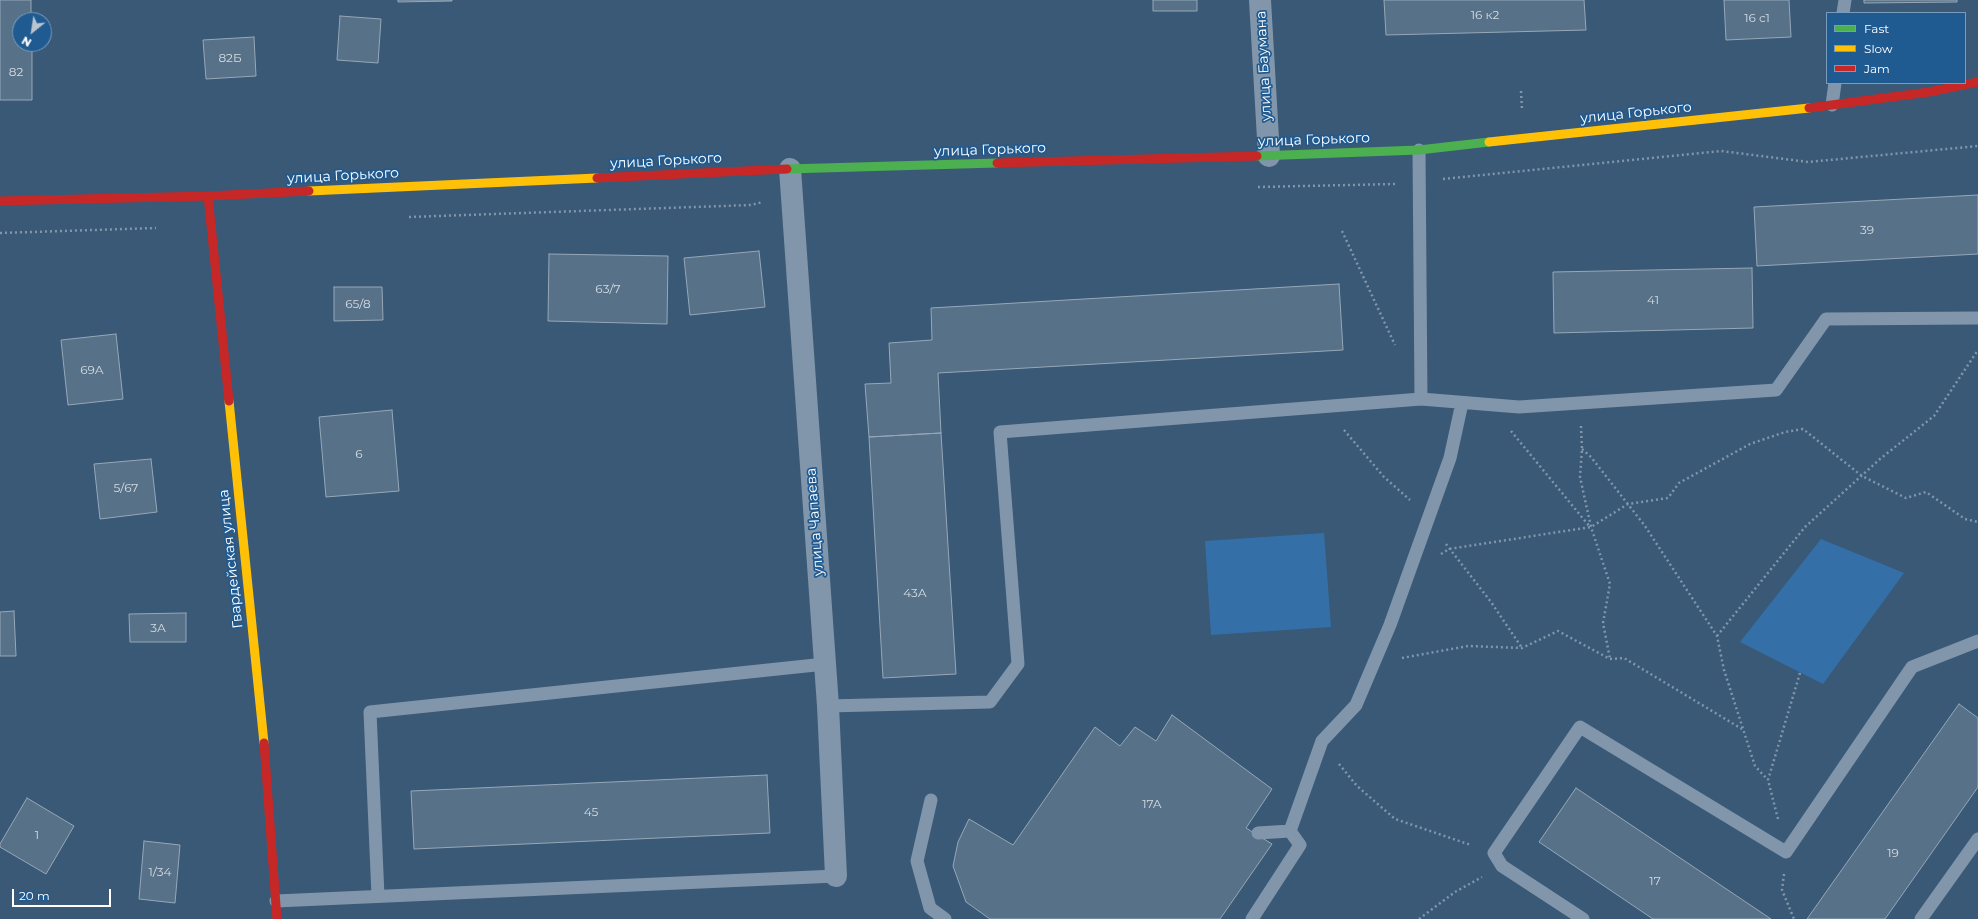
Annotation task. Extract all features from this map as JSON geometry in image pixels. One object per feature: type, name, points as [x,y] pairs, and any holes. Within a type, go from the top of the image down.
[{"type":"main road","name":"улица Горького","points":[[0,201],[208,196],[790,169],[1269,156],[1419,150],[1832,105],[1929,92],[1978,82]]},
{"type":"main road","name":"Гвардейская улица","points":[[208,196],[268,782],[277,919]]},
{"type":"street","name":"улица Баумана","points":[[1260,0],[1269,156]]},
{"type":"street","name":"улица Чапаева","points":[[790,169],[828,706],[836,876]]},
{"type":"lane","points":[[1843,12],[1845,0]]},
{"type":"lane","points":[[1832,105],[1835,84]]},
{"type":"lane","points":[[1419,150],[1421,400]]},
{"type":"lane","points":[[828,706],[990,702],[1018,664],[1000,432],[1421,400],[1519,407],[1776,390],[1826,319],[1978,318]]},
{"type":"lane","points":[[1290,831],[1322,741],[1356,706],[1374,663],[1450,458],[1462,403]]},
{"type":"lane","points":[[1583,919],[1502,866],[1494,853],[1580,727],[1786,852],[1912,667],[1978,641]]},
{"type":"lane","points":[[378,896],[370,712],[825,664]]},
{"type":"lane","points":[[931,800],[917,861],[930,908],[945,919]]},
{"type":"lane","points":[[1258,833],[1290,831]]},
{"type":"lane","points":[[1252,919],[1300,845],[1290,831]]},
{"type":"lane","points":[[1921,919],[1978,839]]},
{"type":"lane","points":[[276,900],[836,876]]},
{"type":"path","points":[[1342,231],[1398,350]]},
{"type":"path","points":[[1718,636],[1805,527],[1862,476],[1934,416],[1978,350]]},
{"type":"path","points":[[1489,405],[1591,527]]},
{"type":"path","points":[[1407,576],[1449,549],[1591,527],[1628,504],[1668,498],[1679,483],[1750,444],[1784,432],[1803,429],[1862,476],[1906,498],[1926,492],[1965,519],[1978,522]]},
{"type":"path","points":[[1610,659],[1603,623],[1610,584],[1591,527],[1580,477],[1582,449],[1591,456],[1645,526],[1718,636],[1724,670],[1742,729],[1755,766],[1768,780],[1786,852],[1782,890],[1794,919]]},
{"type":"path","points":[[1374,663],[1468,646],[1522,648],[1558,631],[1610,659],[1624,658],[1742,729]]},
{"type":"path","points":[[1768,780],[1800,673]]},
{"type":"path","points":[[1322,741],[1357,786],[1395,819],[1494,853]]},
{"type":"path","points":[[1419,919],[1456,892],[1502,866]]},
{"type":"shaded area","points":[[1324,533],[1331,627],[1211,635],[1205,541]]},
{"type":"shaded area","points":[[1821,539],[1904,573],[1823,684],[1740,642]]},
{"type":"building","points":[[0,0],[31,0],[31,12],[12,12],[12,52],[32,52],[32,100],[0,100]]},
{"type":"building","points":[[398,0],[452,0],[452,1],[398,2]]},
{"type":"building","points":[[1153,0],[1197,0],[1197,11],[1153,11]]},
{"type":"building","points":[[1384,0],[1584,0],[1586,30],[1386,35]]},
{"type":"building","points":[[1724,0],[1789,0],[1791,37],[1726,40]]},
{"type":"building","points":[[1864,0],[1957,0],[1957,2],[1864,3]]},
{"type":"building","points":[[340,16],[381,19],[378,63],[337,60]]},
{"type":"building","points":[[254,37],[256,76],[206,79],[203,40]]},
{"type":"building","points":[[1978,195],[1978,254],[1757,266],[1754,207]]},
{"type":"building","points":[[759,251],[765,307],[690,315],[684,258]]},
{"type":"building","points":[[549,254],[668,256],[667,324],[548,321]]},
{"type":"building","points":[[1752,268],[1753,328],[1554,333],[1553,272]]},
{"type":"building","points":[[1339,284],[1343,350],[938,373],[941,433],[869,437],[865,384],[891,383],[889,343],[932,340],[931,308]]},
{"type":"building","points":[[334,287],[382,287],[383,320],[334,321]]},
{"type":"building","points":[[116,334],[123,399],[68,405],[61,340]]},
{"type":"building","points":[[392,410],[399,491],[326,497],[319,417]]},
{"type":"building","points":[[941,433],[956,674],[883,678],[869,437]]},
{"type":"building","points":[[151,459],[157,512],[100,519],[94,464]]},
{"type":"building","points":[[14,611],[16,656],[0,656],[0,612]]},
{"type":"building","points":[[186,613],[186,642],[130,642],[129,614]]},
{"type":"building","points":[[1959,704],[1978,718],[1978,787],[1885,919],[1807,919]]},
{"type":"building","points":[[1172,715],[1272,789],[1246,828],[1272,844],[1220,919],[990,919],[966,902],[953,866],[958,842],[969,819],[1013,845],[1095,727],[1120,746],[1135,727],[1156,741]]},
{"type":"building","points":[[767,775],[770,833],[414,849],[411,791]]},
{"type":"building","points":[[1576,788],[1771,919],[1653,919],[1539,842]]},
{"type":"building","points":[[27,798],[74,826],[46,874],[0,847],[0,844]]},
{"type":"building","points":[[144,841],[180,845],[175,903],[139,899]]},
{"type":"traffic: fast","points":[[1257,156],[1419,150],[1489,142]]},
{"type":"traffic: fast","points":[[787,169],[997,163]]},
{"type":"traffic: slow","points":[[1489,142],[1809,108]]},
{"type":"traffic: slow","points":[[309,191],[597,178]]},
{"type":"traffic: slow","points":[[229,401],[264,743]]},
{"type":"traffic: jam","points":[[1809,108],[1929,92],[1978,82]]},
{"type":"traffic: jam","points":[[997,163],[1257,156]]},
{"type":"traffic: jam","points":[[597,178],[787,169]]},
{"type":"traffic: jam","points":[[0,201],[208,196],[309,191]]},
{"type":"traffic: jam","points":[[208,196],[229,401]]},
{"type":"traffic: jam","points":[[264,743],[277,919]]}]
